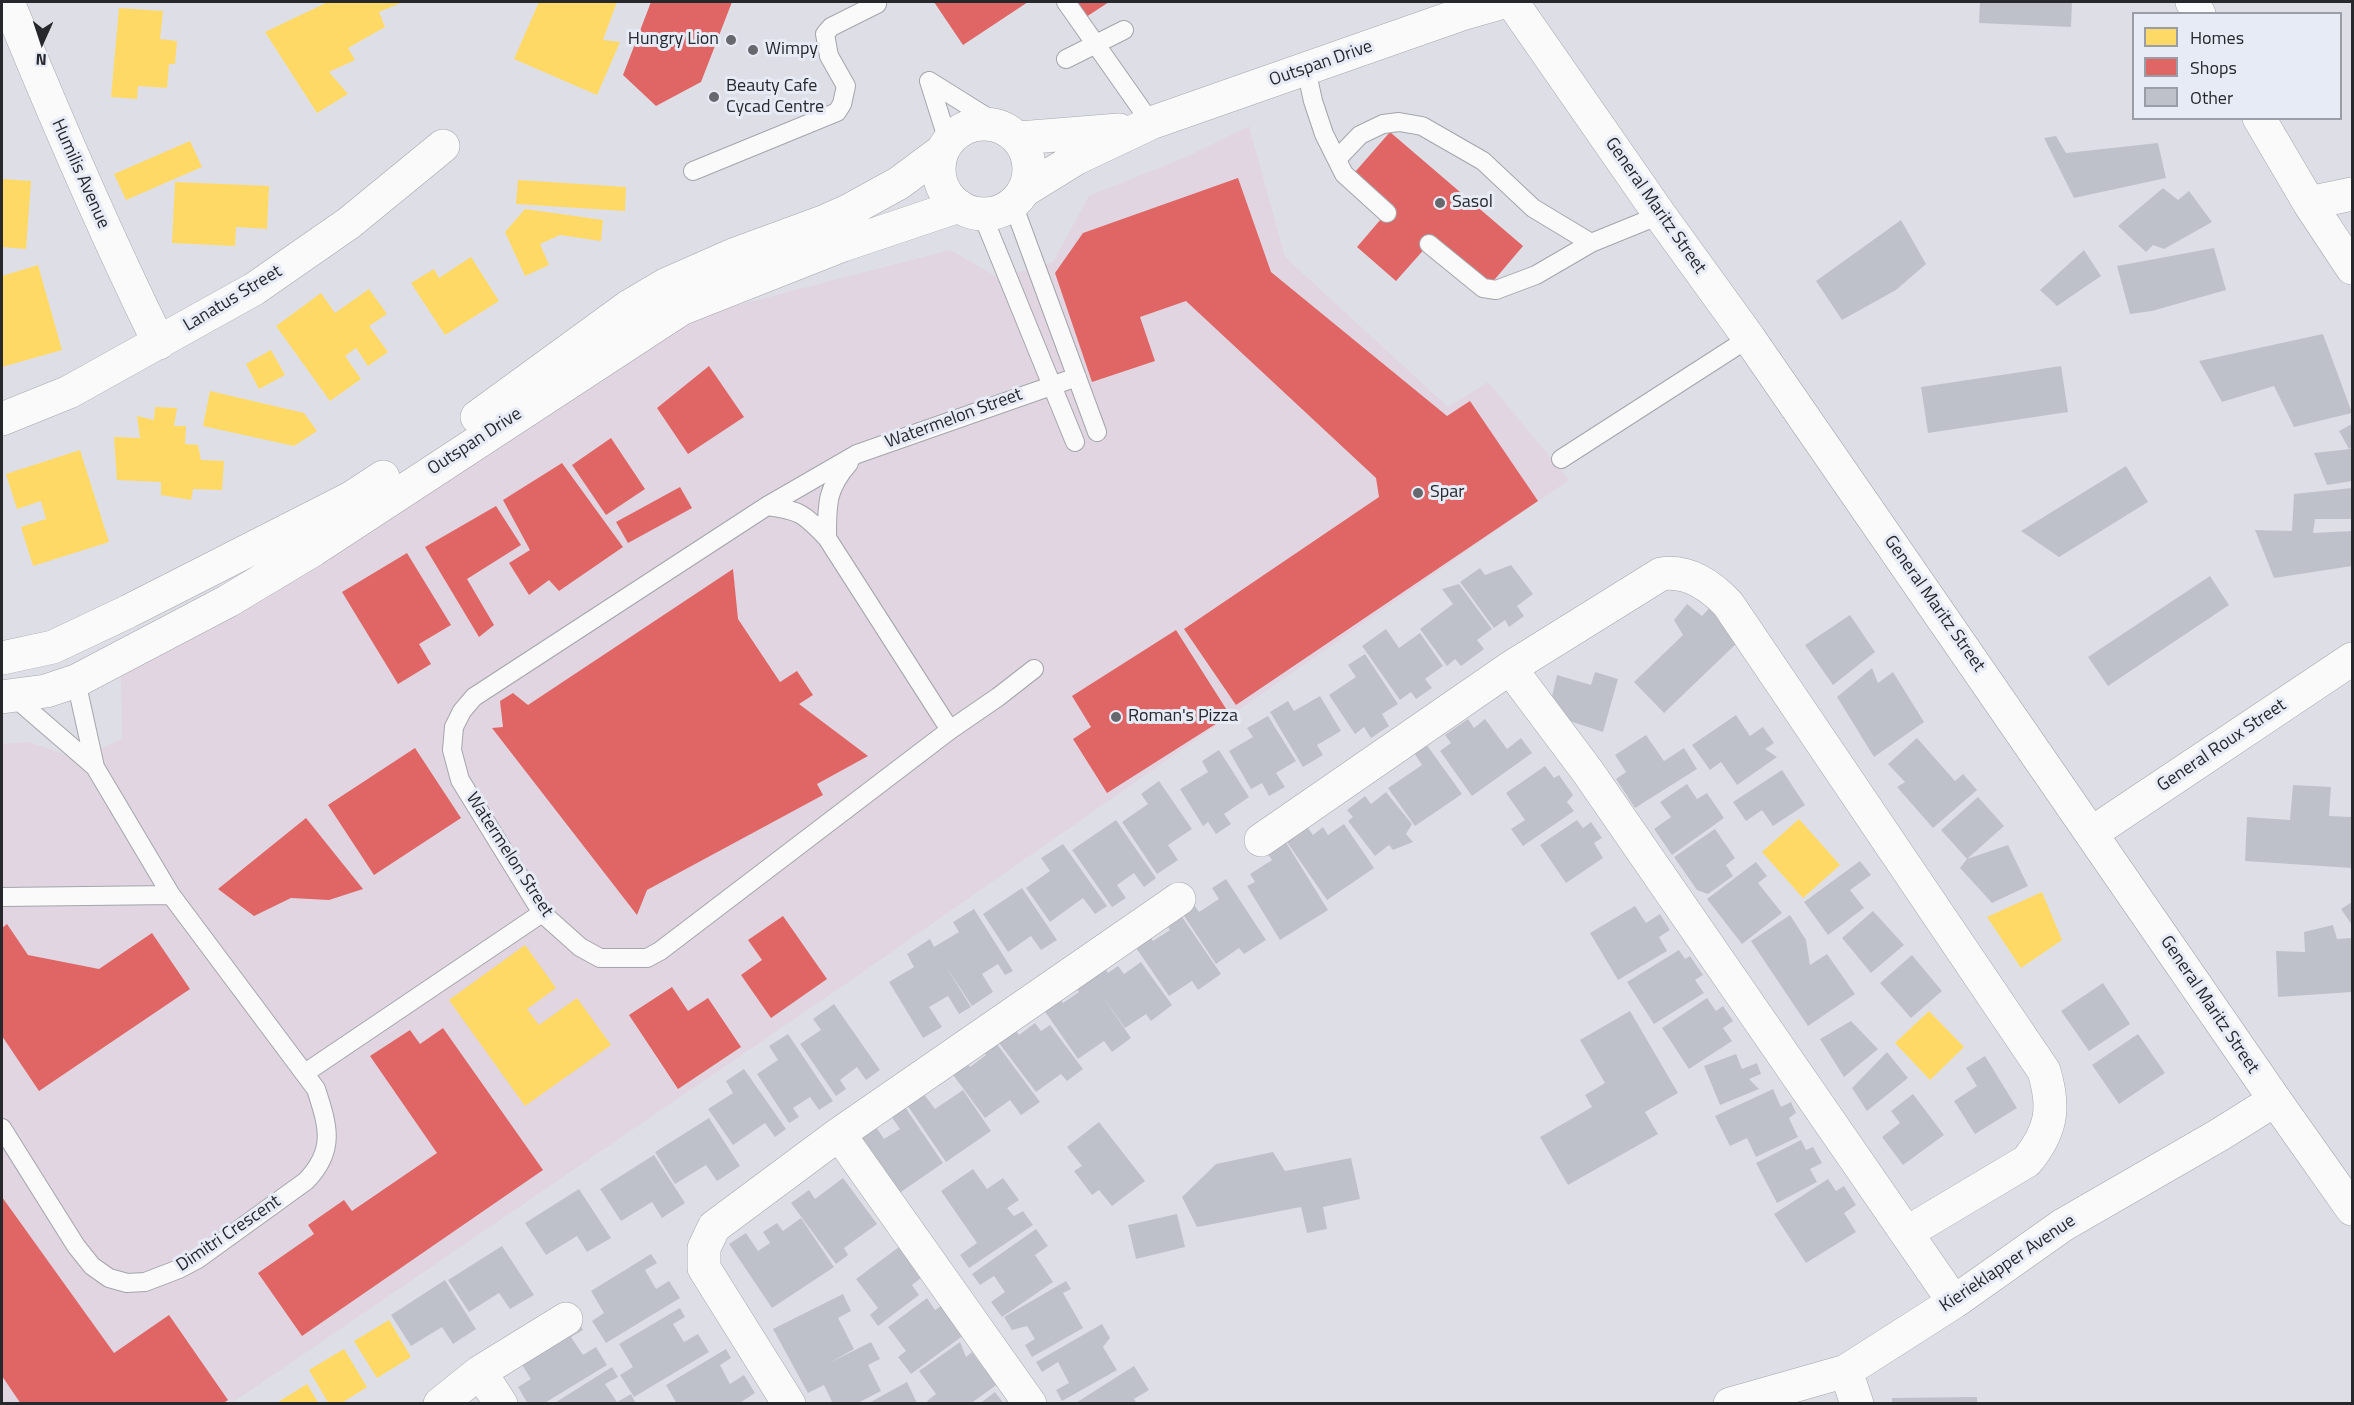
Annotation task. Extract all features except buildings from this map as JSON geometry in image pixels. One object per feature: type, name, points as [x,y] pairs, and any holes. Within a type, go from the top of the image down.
[{"type":"street","name":"Humilis Avenue","points":[[8,2],[55,116],[129,283],[159,343]]},
{"type":"street","name":"Outspan Drive","points":[[1019,197],[1077,158],[1145,125],[1462,14],[1504,2]]},
{"type":"street","name":"General Maritz Street","points":[[1512,2],[1749,338],[2352,1209]]},
{"type":"street","points":[[2260,120],[2309,203],[2352,268]]},
{"type":"street","points":[[979,123],[1010,132],[1027,152],[1030,169],[1019,197],[998,212],[970,210],[943,188],[939,170],[945,146],[966,127],[979,123]]},
{"type":"street","name":"Outspan Drive","points":[[1010,132],[1145,125]]},
{"type":"street","name":"Lanatus Street","points":[[2,419],[69,392],[254,289],[349,223],[443,146]]},
{"type":"street","name":"Outspan Drive","points":[[2,658],[52,647],[129,611],[351,498],[456,432],[647,295],[732,255],[823,222],[859,206],[899,183],[945,146]]},
{"type":"street","points":[[2309,203],[2352,194]]},
{"type":"street","name":"Outspan Drive","points":[[6,687],[46,691],[76,681],[228,601],[313,550],[681,309],[843,245],[970,210]]},
{"type":"street","points":[[1261,840],[1510,668],[1661,574],[1680,573],[1700,581],[1717,592],[1728,604],[2044,1071],[2049,1086],[2052,1104],[2048,1129],[2027,1161],[1908,1232]]},
{"type":"street","name":"General Roux Street","points":[[2092,833],[2352,659]]},
{"type":"street","points":[[1510,668],[1588,772],[1908,1232],[1954,1302]]},
{"type":"street","points":[[789,1404],[704,1268],[703,1255],[714,1227],[839,1134],[1179,899]]},
{"type":"street","name":"Kierieklapper Avenue","points":[[1730,1404],[1846,1371],[1954,1302],[2063,1225],[2275,1100]]},
{"type":"street","points":[[839,1134],[1030,1404]]},
{"type":"street","points":[[440,1404],[480,1372],[566,1318]]},
{"type":"street","points":[[1846,1371],[1857,1404]]},
{"type":"street","points":[[480,1372],[501,1404]]},
{"type":"lane","points":[[1066,2],[1096,45],[1145,125]]},
{"type":"lane","points":[[693,171],[837,112],[842,104],[846,86],[829,56],[825,34],[831,27],[877,4]]},
{"type":"lane","points":[[1066,59],[1124,30]]},
{"type":"lane","points":[[1306,69],[1324,134],[1344,174],[1387,213]]},
{"type":"lane","points":[[945,146],[928,81],[1010,132]]},
{"type":"lane","points":[[1337,159],[1360,135],[1383,124],[1399,122],[1422,126],[1483,161],[1533,208],[1591,243]]},
{"type":"lane","points":[[1019,197],[1096,432]]},
{"type":"lane","points":[[970,210],[1052,385],[1075,442]]},
{"type":"lane","points":[[1429,244],[1483,288],[1496,290],[1536,275],[1591,243],[1660,214]]},
{"type":"lane","points":[[1560,459],[1749,338]]},
{"type":"lane","name":"Watermelon Street","points":[[1034,669],[950,730],[660,951],[647,958],[600,958],[580,947],[542,913],[460,780],[452,750],[454,727],[462,711],[474,697],[767,506],[857,454],[1077,377]]},
{"type":"lane","name":"Watermelon Street","points":[[826,538],[826,503],[829,494],[836,478],[857,454]]},
{"type":"lane","points":[[767,506],[792,509],[807,517],[826,538],[950,730]]},
{"type":"lane","name":"Dimitri Crescent","points":[[76,681],[95,767]]},
{"type":"lane","name":"Dimitri Crescent","points":[[2,1128],[76,1246],[92,1266],[109,1278],[127,1283],[145,1281],[179,1269],[198,1259],[306,1181],[316,1171],[328,1133],[327,1122],[316,1089],[171,894],[95,767],[6,687]]},
{"type":"lane","points":[[2,897],[171,894]]},
{"type":"lane","points":[[305,1073],[542,913]]},
{"type":"shaded area","points":[[1249,126],[1285,257],[1448,407],[1488,382],[1569,480],[847,983],[232,1403],[5,1404],[2,1398],[2,744],[29,742],[78,759],[122,739],[121,675],[688,318],[950,250],[999,278],[1053,262],[1089,196],[1184,158]]},
{"type":"place","name":"Hungry Lion","points":[[731,40]]},
{"type":"place","name":"Wimpy","points":[[753,50]]},
{"type":"place","name":"Beauty Cafe Cycad Centre","points":[[714,97]]},
{"type":"place","name":"Sasol","points":[[1440,203]]},
{"type":"place","name":"Spar","points":[[1418,493]]},
{"type":"place","name":"Roman's Pizza","points":[[1116,717]]}]
